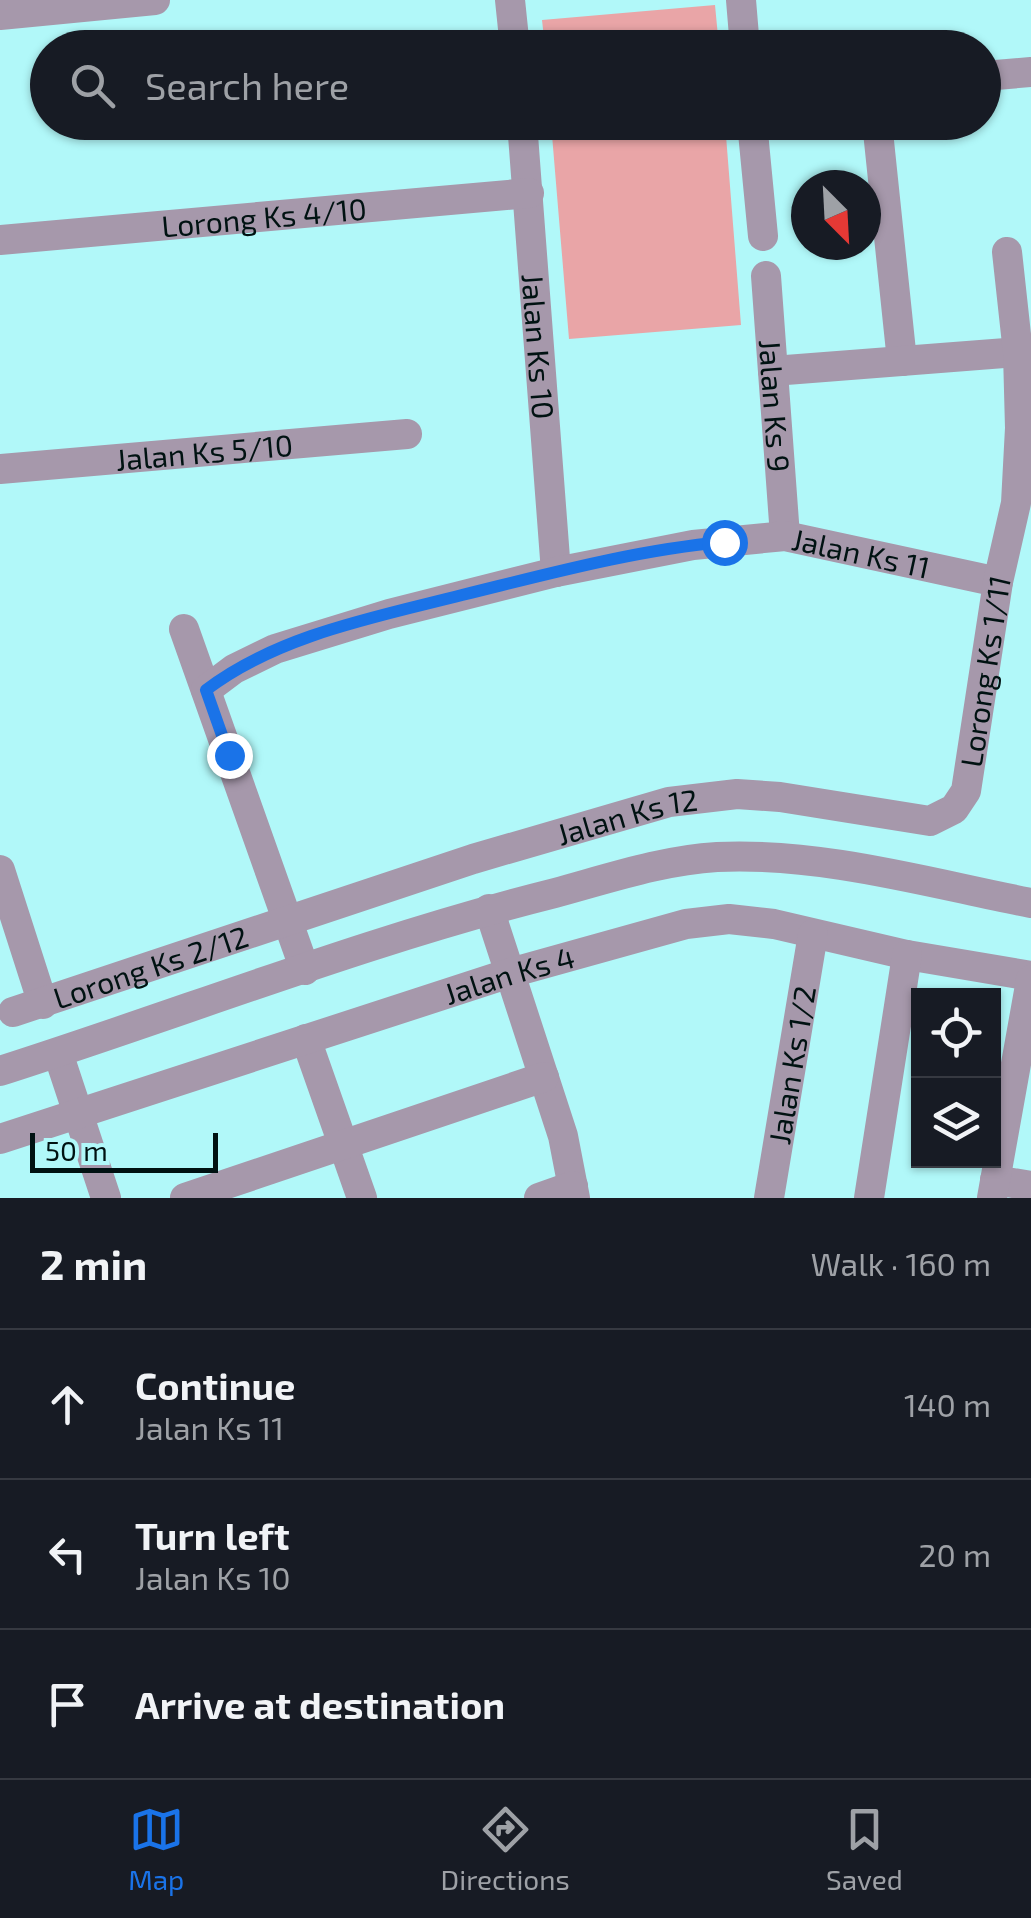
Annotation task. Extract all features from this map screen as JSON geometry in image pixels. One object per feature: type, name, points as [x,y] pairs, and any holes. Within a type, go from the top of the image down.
[{"type":"street","points":[[0,15],[156,0]]},
{"type":"street","points":[[510,0],[512,30]]},
{"type":"street","points":[[741,0],[744,30]]},
{"type":"street","points":[[1001,75],[1031,72]]},
{"type":"street","name":"Jalan Ks 10","points":[[524,140],[556,572]]},
{"type":"street","points":[[754,140],[763,236]]},
{"type":"street","points":[[879,140],[902,361]]},
{"type":"street","name":"Lorong Ks 4/10","points":[[0,240],[530,192]]},
{"type":"street","name":"Lorong Ks 1/11","points":[[966,791],[998,582],[1016,503],[1024,352],[1007,252]]},
{"type":"street","name":"Jalan Ks 9","points":[[766,276],[785,536]]},
{"type":"street","points":[[773,371],[1024,352]]},
{"type":"street","name":"Jalan Ks 5/10","points":[[0,469],[407,434]]},
{"type":"street","name":"Jalan Ks 11","points":[[206,690],[234,668],[275,649],[389,614],[556,572],[692,545],[785,536],[998,582]]},
{"type":"street","points":[[184,629],[305,970]]},
{"type":"street","name":"Jalan Ks 12","points":[[288,920],[473,859],[670,802],[738,794],[780,797],[930,821],[954,809],[966,791]]},
{"type":"street","points":[[0,1071],[489,909],[656,867],[732,857],[768,857],[1031,904]]},
{"type":"street","points":[[0,870],[43,1004]]},
{"type":"street","points":[[489,909],[564,1136],[574,1192],[539,1198]]},
{"type":"street","name":"Lorong Ks 2/12","points":[[13,1012],[288,920]]},
{"type":"street","name":"Jalan Ks 4","points":[[0,1139],[510,974],[686,924],[728,920],[774,924],[906,955],[1031,978]]},
{"type":"street","name":"Jalan Ks 1/2","points":[[769,1198],[813,934]]},
{"type":"street","points":[[869,1198],[906,955]]},
{"type":"street","points":[[1031,978],[1021,1093],[994,1189],[1031,1186]]},
{"type":"street","points":[[306,1040],[362,1198]]},
{"type":"street","points":[[58,1052],[106,1198]]},
{"type":"street","points":[[186,1198],[544,1077]]},
{"type":"shaded area","points":[[715,5],[717,30],[543,30],[542,20]]},
{"type":"shaded area","points":[[552,140],[726,140],[741,325],[569,339]]},
{"type":"route","points":[[229,755],[206,690],[234,668],[275,649],[389,614],[556,572],[724,542]]}]
